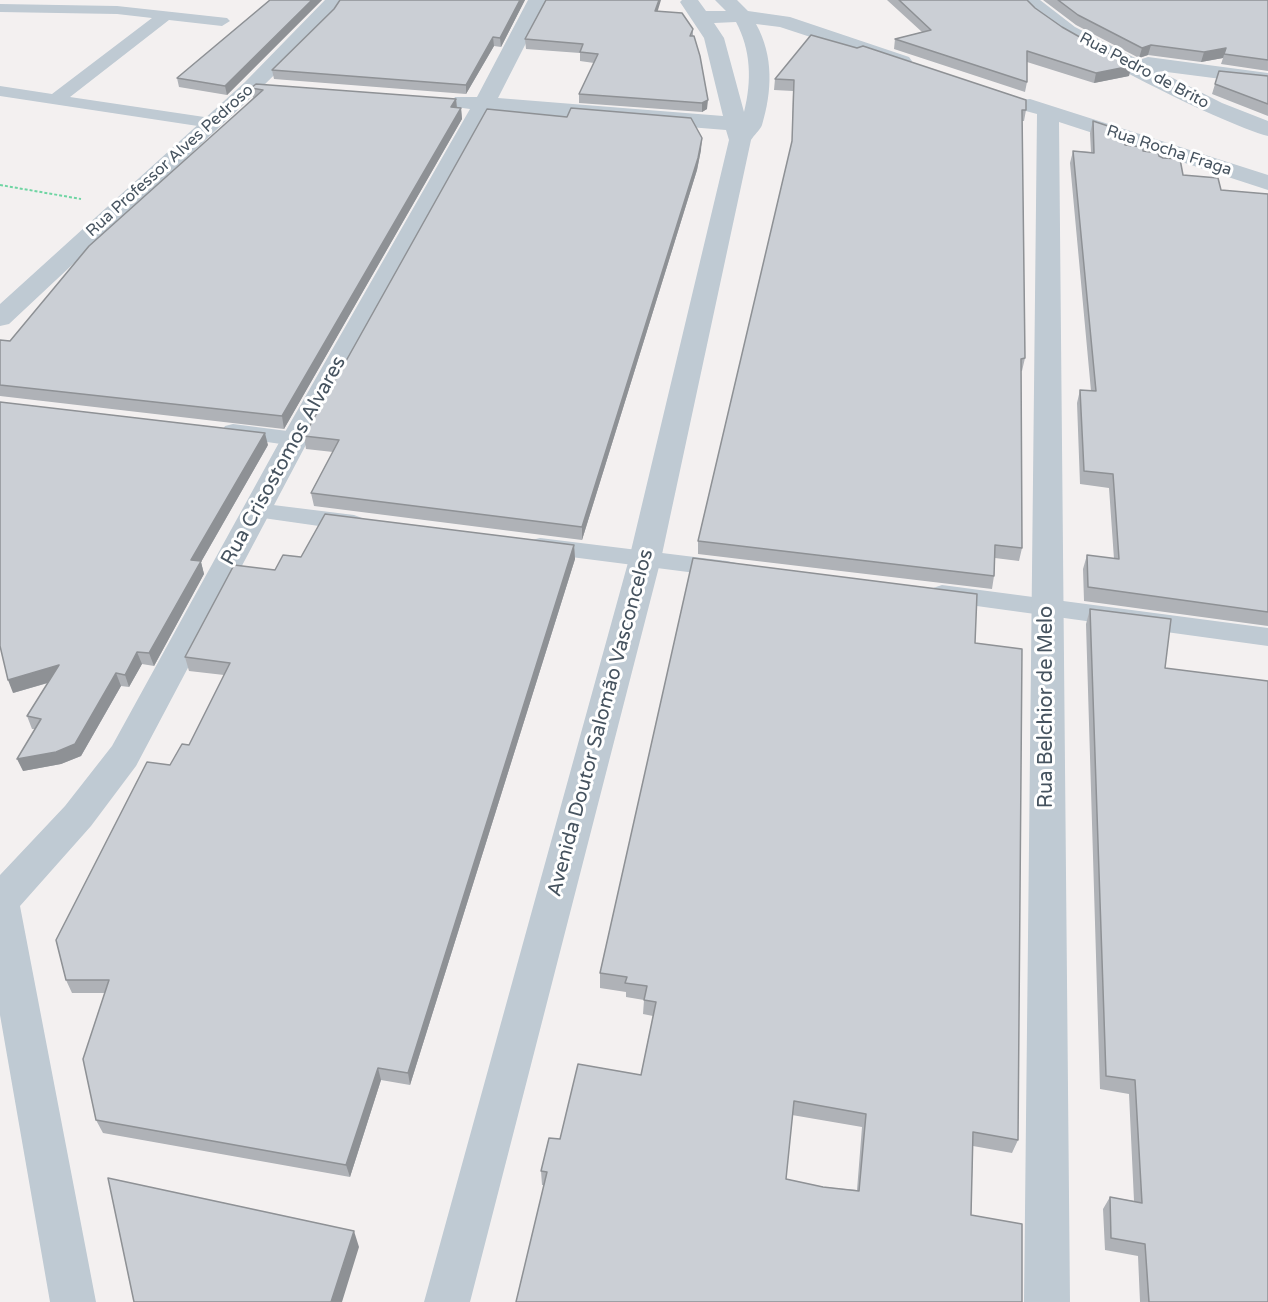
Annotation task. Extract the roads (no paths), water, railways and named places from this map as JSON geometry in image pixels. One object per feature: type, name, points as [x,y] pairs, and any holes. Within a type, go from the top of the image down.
[{"type":"street","name":"Rua Professor Alves Pedroso","points":[[0,318],[252,86],[326,14],[335,0]]},
{"type":"street","name":"Rua Crisostomos Alvares","points":[[0,903],[78,816],[124,756],[295,439],[483,104],[538,0]]},
{"type":"street","name":"Avenida Doutor Salomão Vasconcelos","points":[[688,0],[702,17],[714,38],[742,129]]},
{"type":"street","name":"Avenida Doutor Salomão Vasconcelos","points":[[447,1302],[645,559],[742,129],[761,88],[759,57],[746,25],[725,0]]},
{"type":"street","name":"Rua Pedro de Brito","points":[[1028,0],[1068,31],[1214,108],[1268,129]]},
{"type":"street","points":[[702,17],[746,25],[798,26],[918,67]]},
{"type":"street","points":[[714,38],[746,25]]},
{"type":"street","points":[[1125,60],[1268,78]]},
{"type":"street","points":[[252,86],[275,88]]},
{"type":"street","points":[[437,100],[742,129]]},
{"type":"street","name":"Rua Rocha Fraga","points":[[1016,100],[1268,183]]},
{"type":"street","name":"Rua Belchior de Melo","points":[[1047,1302],[1048,111]]},
{"type":"street","points":[[0,903],[73,1302]]},
{"type":"lane","points":[[0,8],[117,10],[222,21]]},
{"type":"lane","points":[[0,20],[17,8]]},
{"type":"lane","points":[[55,100],[167,14]]},
{"type":"lane","points":[[0,91],[211,123]]},
{"type":"lane","points":[[218,430],[295,439]]},
{"type":"lane","points":[[256,511],[374,525]]},
{"type":"lane","points":[[515,543],[751,572]]},
{"type":"lane","points":[[917,591],[1268,637]]}]
